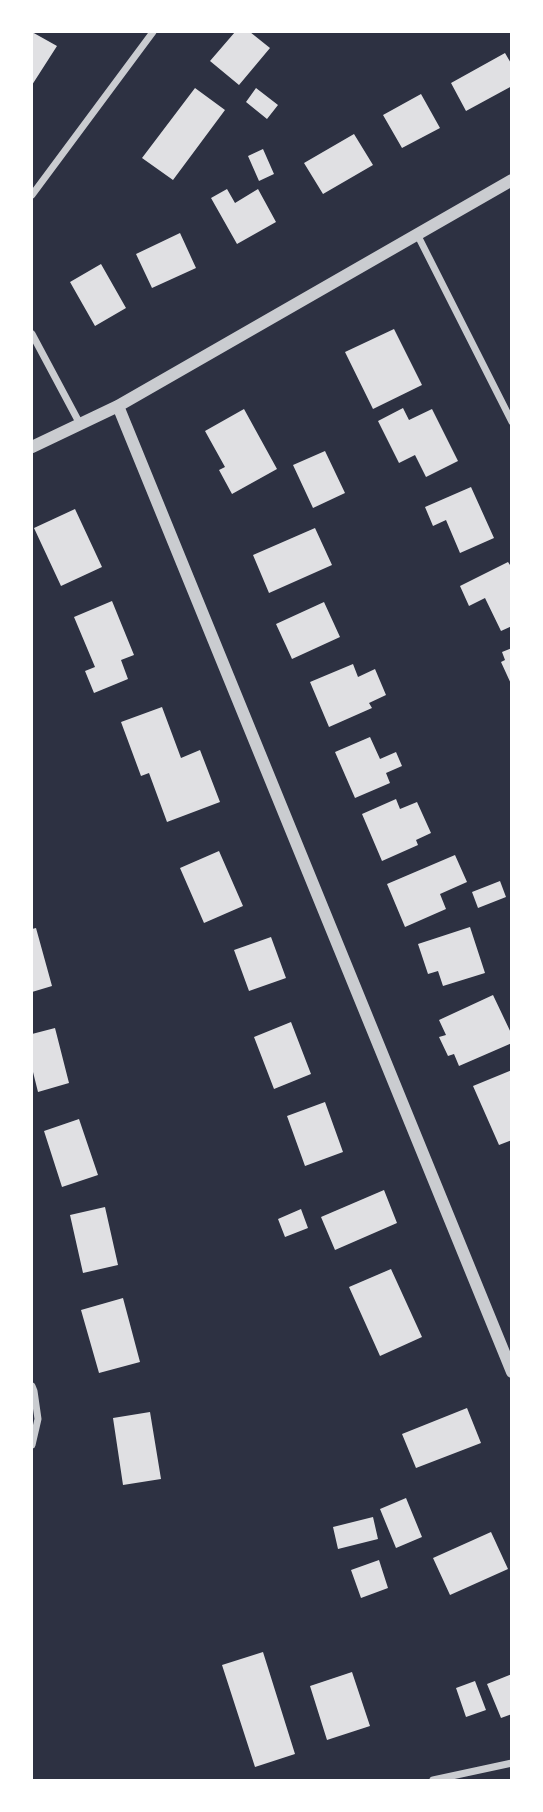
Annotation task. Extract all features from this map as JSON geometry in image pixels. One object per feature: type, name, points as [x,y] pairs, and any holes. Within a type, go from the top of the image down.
[{"type":"street","points":[[32,195],[153,32]]},
{"type":"street","points":[[32,447],[118,406],[512,180]]},
{"type":"street","points":[[417,234],[512,422]]},
{"type":"street","points":[[32,334],[80,424]]},
{"type":"street","points":[[118,406],[512,1372]]},
{"type":"street","points":[[32,1386],[38,1419],[32,1445]]},
{"type":"street","points":[[433,1780],[512,1763]]},
{"type":"building","points":[[32,32],[57,46],[32,85]]},
{"type":"building","points":[[235,32],[250,32],[270,48],[239,85],[210,61]]},
{"type":"building","points":[[505,53],[512,65],[512,86],[466,111],[451,83]]},
{"type":"building","points":[[195,88],[225,110],[173,180],[142,158]]},
{"type":"building","points":[[256,88],[278,105],[267,119],[246,102]]},
{"type":"building","points":[[421,94],[440,128],[402,148],[383,115]]},
{"type":"building","points":[[354,134],[373,165],[323,194],[304,163]]},
{"type":"building","points":[[263,149],[274,174],[259,181],[248,156]]},
{"type":"building","points":[[227,189],[235,203],[258,189],[276,222],[237,244],[211,198]]},
{"type":"building","points":[[180,233],[196,268],[152,288],[136,254]]},
{"type":"building","points":[[101,264],[126,308],[95,326],[70,282]]},
{"type":"building","points":[[394,329],[422,385],[373,409],[345,352]]},
{"type":"building","points":[[403,408],[409,420],[432,409],[458,461],[426,477],[415,455],[399,463],[378,421]]},
{"type":"building","points":[[244,409],[277,469],[232,494],[219,470],[225,467],[205,431]]},
{"type":"building","points":[[325,451],[345,493],[313,508],[293,465]]},
{"type":"building","points":[[471,487],[494,538],[460,553],[446,520],[433,526],[425,507]]},
{"type":"building","points":[[75,509],[102,567],[61,586],[34,528]]},
{"type":"building","points":[[315,528],[332,565],[269,593],[253,555]]},
{"type":"building","points":[[508,562],[512,568],[512,626],[501,631],[485,598],[469,606],[460,586]]},
{"type":"building","points":[[112,601],[134,655],[121,660],[128,679],[94,693],[85,671],[95,667],[74,617]]},
{"type":"building","points":[[324,602],[340,637],[292,659],[276,624]]},
{"type":"building","points":[[512,648],[512,686],[501,662],[505,660],[502,652]]},
{"type":"building","points":[[353,664],[358,677],[375,669],[386,695],[369,703],[372,708],[329,727],[310,682]]},
{"type":"building","points":[[162,707],[181,758],[200,750],[220,802],[167,822],[149,773],[141,776],[121,722]]},
{"type":"building","points":[[370,737],[380,759],[396,752],[402,766],[386,773],[390,783],[355,798],[335,752]]},
{"type":"building","points":[[396,799],[400,809],[417,802],[431,833],[416,840],[418,845],[382,861],[362,814]]},
{"type":"building","points":[[219,851],[243,906],[204,923],[180,868]]},
{"type":"building","points":[[455,855],[467,882],[440,894],[446,909],[405,927],[387,884]]},
{"type":"building","points":[[500,881],[506,897],[478,908],[472,892]]},
{"type":"building","points":[[470,927],[485,973],[443,986],[438,971],[428,974],[418,944]]},
{"type":"building","points":[[36,928],[52,986],[32,992],[32,929]]},
{"type":"building","points":[[271,937],[286,978],[249,991],[234,950]]},
{"type":"building","points":[[493,995],[512,1035],[512,1043],[459,1066],[454,1054],[448,1056],[439,1037],[446,1035],[439,1020]]},
{"type":"building","points":[[291,1022],[311,1074],[274,1089],[254,1037]]},
{"type":"building","points":[[55,1028],[69,1083],[38,1092],[32,1068],[32,1034]]},
{"type":"building","points":[[512,1070],[512,1140],[499,1145],[473,1086]]},
{"type":"building","points":[[325,1102],[343,1152],[305,1166],[287,1116]]},
{"type":"building","points":[[79,1119],[98,1175],[62,1187],[44,1131]]},
{"type":"building","points":[[384,1190],[397,1223],[335,1250],[321,1217]]},
{"type":"building","points":[[105,1207],[118,1265],[83,1273],[70,1215]]},
{"type":"building","points":[[301,1209],[308,1228],[285,1237],[278,1219]]},
{"type":"building","points":[[391,1269],[422,1337],[380,1356],[349,1287]]},
{"type":"building","points":[[123,1298],[140,1362],[99,1373],[81,1310]]},
{"type":"building","points":[[467,1408],[481,1443],[416,1468],[402,1434]]},
{"type":"building","points":[[150,1412],[161,1479],[123,1485],[113,1418]]},
{"type":"building","points":[[406,1498],[422,1537],[396,1548],[380,1509]]},
{"type":"building","points":[[373,1517],[378,1539],[338,1549],[333,1527]]},
{"type":"building","points":[[491,1532],[508,1569],[450,1595],[433,1558]]},
{"type":"building","points":[[379,1560],[388,1588],[361,1598],[351,1570]]},
{"type":"building","points":[[263,1652],[295,1754],[255,1767],[222,1665]]},
{"type":"building","points":[[352,1672],[370,1726],[327,1740],[310,1686]]},
{"type":"building","points":[[512,1674],[512,1714],[501,1718],[487,1684]]},
{"type":"building","points":[[475,1681],[486,1710],[466,1717],[456,1688]]}]
